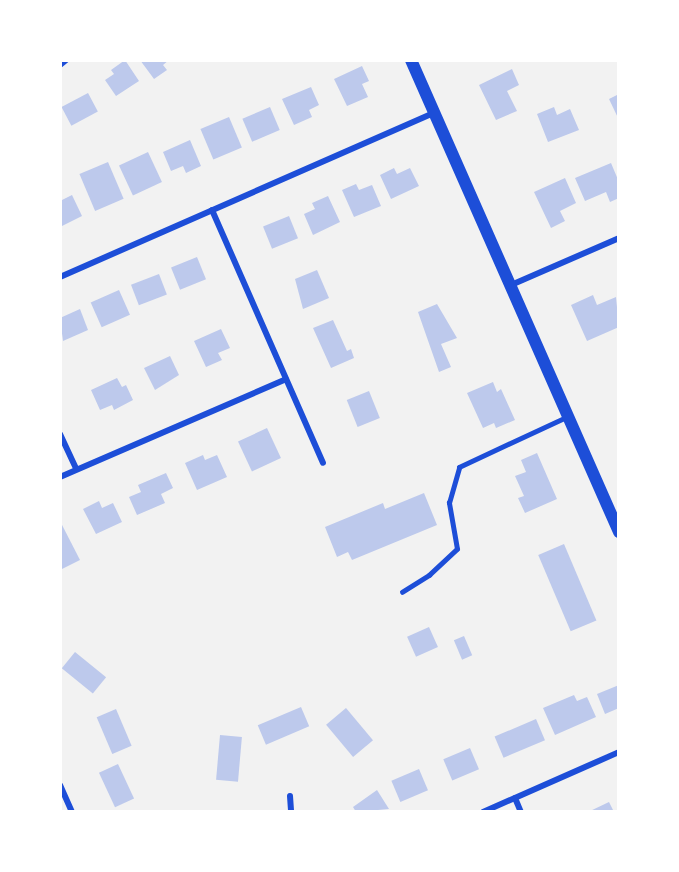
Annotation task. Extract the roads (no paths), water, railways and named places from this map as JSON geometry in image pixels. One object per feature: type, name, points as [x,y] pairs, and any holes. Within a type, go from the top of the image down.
[{"type":"main road","points":[[411,60],[619,532]]},
{"type":"street","points":[[60,65],[66,60]]},
{"type":"street","points":[[60,278],[434,113]]},
{"type":"street","points":[[212,210],[323,463]]},
{"type":"street","points":[[510,285],[619,238]]},
{"type":"street","points":[[60,477],[286,379]]},
{"type":"street","points":[[60,434],[76,469]]},
{"type":"street","points":[[483,812],[619,752]]},
{"type":"street","points":[[60,785],[72,812]]},
{"type":"street","points":[[290,796],[291,812]]},
{"type":"street","points":[[515,798],[521,812]]},
{"type":"lane","points":[[402,592],[429,575],[457,549],[449,503],[459,467],[568,416]]}]
